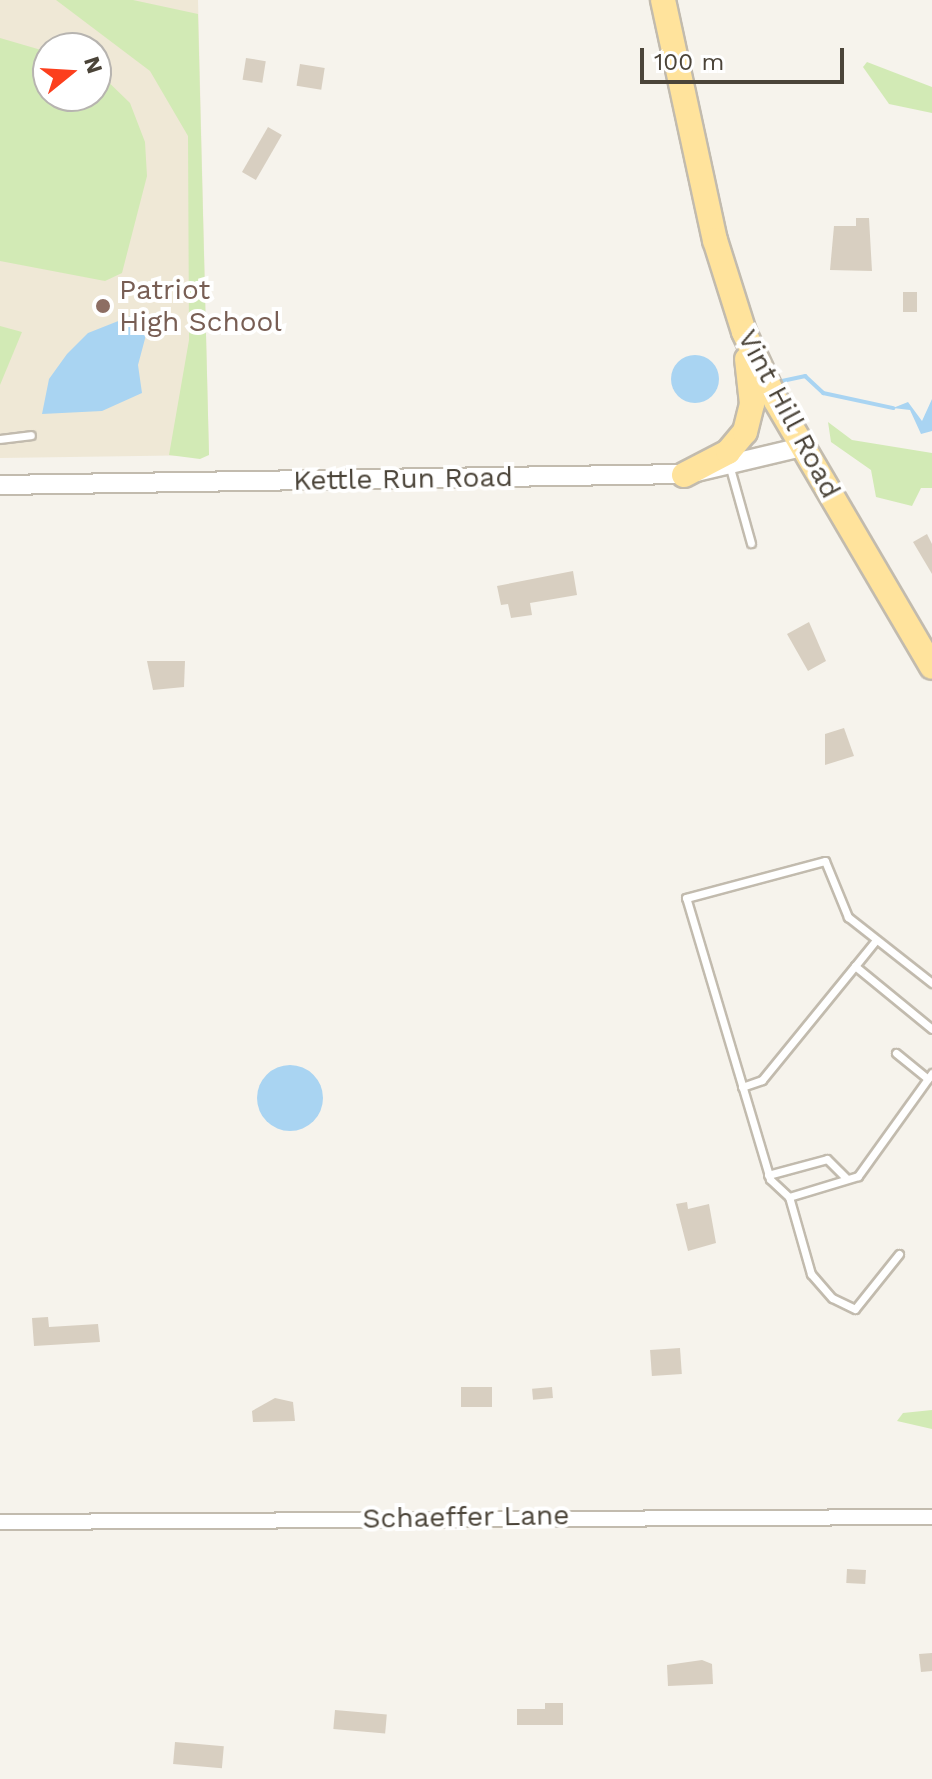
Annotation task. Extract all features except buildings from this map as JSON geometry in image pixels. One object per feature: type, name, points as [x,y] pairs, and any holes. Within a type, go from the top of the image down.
[{"type":"main road","name":"Vint Hill Road","points":[[663,0],[715,240],[744,332],[802,447],[932,667]]},
{"type":"main road","points":[[684,475],[728,452],[748,425],[744,332]]},
{"type":"street","name":"Kettle Run Road","points":[[0,485],[684,475],[730,468],[802,447]]},
{"type":"street","name":"Schaeffer Lane","points":[[0,1522],[932,1517]]},
{"type":"lane","points":[[0,439],[31,435]]},
{"type":"lane","points":[[730,468],[751,543]]},
{"type":"lane","points":[[899,1254],[855,1309],[832,1298],[811,1274],[789,1197],[768,1175],[686,898],[825,861],[848,917],[932,983]]},
{"type":"lane","points":[[742,1087],[762,1080],[876,940]]},
{"type":"lane","points":[[855,966],[932,1029]]},
{"type":"lane","points":[[789,1197],[858,1176],[930,1076],[896,1053]]},
{"type":"lane","points":[[768,1175],[827,1159],[847,1179]]},
{"type":"shaded area","name":"Patriot High School","points":[[0,0],[198,0],[209,455],[0,458]]},
{"type":"green space","points":[[56,0],[133,0],[198,14],[209,455],[200,459],[169,455],[189,340],[188,136],[150,71],[112,42],[112,32],[98,32]]},
{"type":"green space","points":[[0,38],[32,47],[32,112],[112,112],[112,86],[130,103],[145,142],[147,176],[122,273],[105,281],[0,261]]},
{"type":"green space","points":[[867,62],[932,87],[932,113],[889,104],[863,67]]},
{"type":"green space","points":[[0,326],[22,332],[0,385]]},
{"type":"green space","points":[[828,422],[852,440],[932,453],[932,488],[921,488],[912,506],[876,497],[871,470],[831,442]]},
{"type":"green space","points":[[932,1410],[932,1429],[897,1421],[903,1413]]},
{"type":"water","points":[[136,314],[150,320],[138,365],[142,393],[102,411],[42,414],[49,379],[67,354],[88,333]]},
{"type":"water","points":[[695,355],[712,362],[719,379],[712,396],[695,403],[678,396],[671,379],[678,362]]},
{"type":"water","points":[[932,399],[932,431],[921,434],[910,410],[893,408],[908,402],[922,421]]},
{"type":"water","points":[[290,1065],[313,1075],[323,1098],[313,1121],[290,1131],[267,1121],[257,1098],[267,1075]]},
{"type":"waterway","points":[[782,381],[805,376],[823,393],[893,408]]},
{"type":"place","name":"Patriot High School","points":[[103,306]]}]
